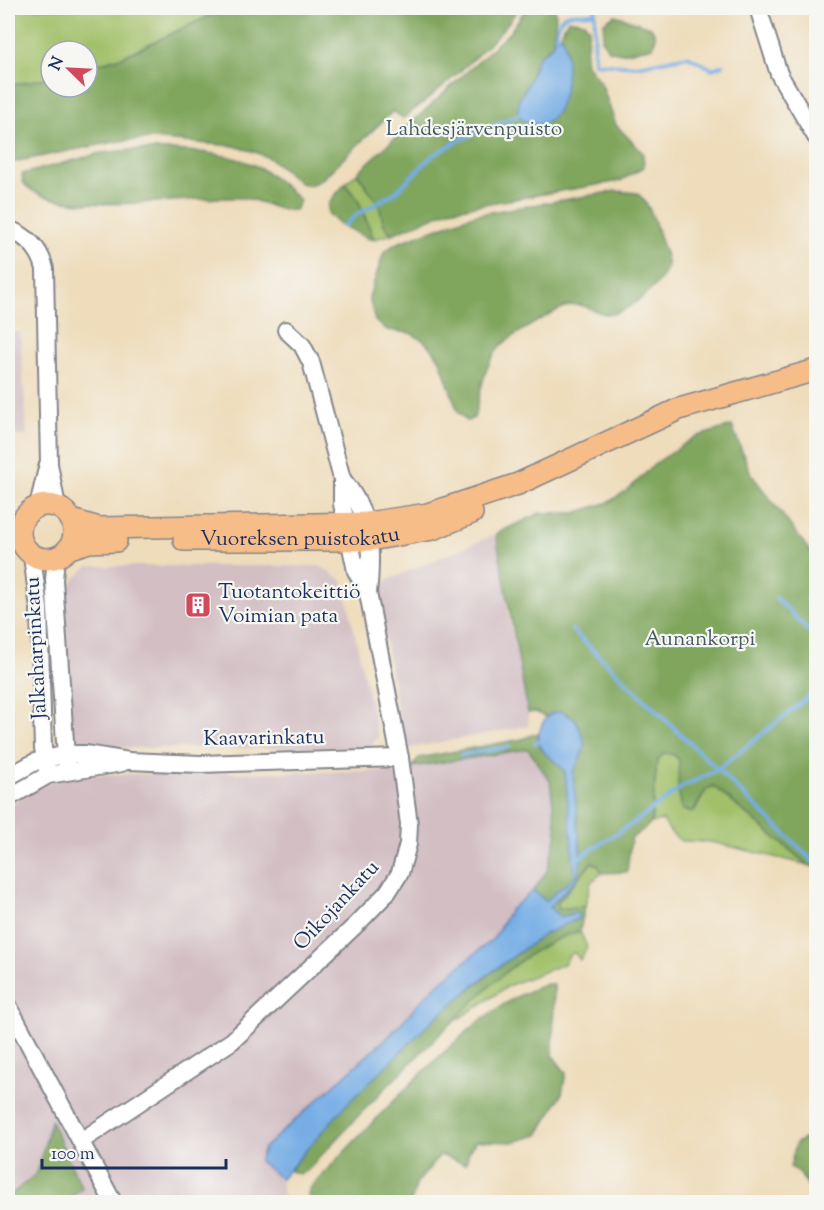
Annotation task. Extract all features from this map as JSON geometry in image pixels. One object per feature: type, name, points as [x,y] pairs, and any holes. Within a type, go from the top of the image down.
[{"type":"main road","name":"Vuoreksen puistokatu","points":[[63,553],[99,541],[433,529],[464,518],[518,484],[679,409],[816,370]]},
{"type":"main road","name":"Vuoreksen puistokatu","points":[[56,511],[99,528],[358,531]]},
{"type":"main road","points":[[56,511],[74,529],[63,553],[40,559],[21,549],[19,530],[15,523],[27,513],[56,511]]},
{"type":"street","points":[[758,8],[779,74],[816,137]]},
{"type":"street","points":[[8,230],[30,242],[39,252],[45,269],[49,464],[56,511]]},
{"type":"street","name":"Oikojankatu","points":[[81,1141],[227,1045],[357,924],[387,893],[400,873],[408,844],[409,824],[400,758],[368,593],[356,571],[358,499],[342,479],[311,362],[302,345],[286,330]]},
{"type":"street","name":"Jalkaharpinkatu","points":[[21,549],[39,609],[45,759],[48,775]]},
{"type":"street","name":"Jalkaharpinkatu","points":[[63,553],[54,580],[67,771]]},
{"type":"street","name":"Kaavarinkatu","points":[[8,777],[45,759],[66,754],[85,754],[129,762],[200,764],[400,758]]},
{"type":"street","name":"Kaavarinkatu","points":[[8,798],[48,775],[129,762]]},
{"type":"street","points":[[8,1005],[113,1203]]},
{"type":"shaded area","points":[[8,332],[20,332],[27,436],[8,436]]},
{"type":"shaded area","points":[[496,534],[529,726],[404,749],[376,585]]},
{"type":"shaded area","points":[[88,566],[320,566],[343,581],[378,738],[368,748],[90,748],[69,730],[64,590]]},
{"type":"shaded area","points":[[526,749],[544,769],[550,781],[557,835],[547,871],[533,891],[510,910],[494,938],[433,988],[390,1035],[264,1148],[267,1169],[281,1179],[284,1202],[8,1202],[8,805],[62,775],[382,771]]},
{"type":"green space","points":[[8,8],[218,8],[208,17],[121,57],[99,63],[99,39],[39,39],[39,80],[8,86]]},
{"type":"green space","points":[[218,8],[518,8],[483,50],[448,82],[403,118],[393,111],[321,180],[310,185],[300,183],[269,158],[255,152],[234,146],[151,139],[119,141],[8,163],[8,86],[39,80],[39,99],[99,99],[99,64],[122,57],[207,17]]},
{"type":"green space","name":"Lahdesjärvenpuisto","points":[[526,8],[554,8],[556,15],[553,44],[538,57],[519,100],[521,119],[553,116],[557,107],[563,37],[560,35],[568,19],[584,22],[589,28],[585,62],[602,85],[616,125],[643,153],[644,167],[620,181],[449,210],[392,234],[384,225],[379,204],[357,173],[510,32]]},
{"type":"green space","points":[[615,15],[651,27],[656,36],[653,47],[622,53],[608,50],[602,40],[604,22]]},
{"type":"green space","points":[[129,150],[180,150],[234,158],[250,163],[267,173],[300,201],[295,210],[288,210],[242,198],[125,204],[62,201],[38,194],[23,182],[22,174],[101,153]]},
{"type":"green space","points":[[357,173],[379,204],[384,225],[392,234],[374,239],[358,200],[345,184]]},
{"type":"green space","points":[[345,184],[358,200],[374,239],[369,239],[339,224],[328,213],[329,202]]},
{"type":"green space","points":[[616,191],[637,193],[650,209],[667,258],[664,275],[642,298],[623,310],[607,314],[584,306],[568,306],[509,339],[491,359],[474,418],[467,421],[458,412],[440,360],[433,350],[423,340],[410,333],[387,330],[375,321],[369,297],[384,252],[395,244],[473,215]]},
{"type":"green space","name":"Aunankorpi","points":[[732,426],[751,474],[816,559],[816,868],[808,865],[713,786],[706,790],[693,812],[682,810],[678,788],[679,760],[674,755],[664,753],[657,761],[651,823],[631,839],[627,872],[602,873],[598,865],[592,862],[557,903],[559,909],[585,906],[580,931],[559,938],[539,949],[503,974],[388,1086],[307,1171],[300,1174],[290,1171],[339,1111],[426,1027],[487,976],[538,938],[561,925],[577,920],[574,913],[560,917],[549,907],[577,878],[581,859],[573,773],[578,762],[552,713],[546,717],[536,712],[528,713],[496,534],[540,513],[575,513],[609,502],[628,490],[656,463],[695,437]]},
{"type":"green space","points":[[538,733],[538,740],[543,751],[565,772],[576,873],[546,901],[533,891],[547,871],[557,834],[550,781],[528,749],[412,767],[419,758],[522,739]]},
{"type":"green space","points":[[664,752],[674,755],[679,760],[688,813],[696,809],[706,790],[713,786],[808,865],[711,842],[681,841],[671,833],[663,820],[651,823],[657,761]]},
{"type":"green space","points":[[592,862],[598,865],[602,873],[591,882],[585,906],[559,909],[557,903]]},
{"type":"green space","points":[[580,931],[587,947],[580,960],[575,953],[570,954],[564,964],[510,985],[449,1025],[493,983],[525,957],[543,946]]},
{"type":"green space","points":[[547,984],[554,984],[553,1056],[566,1073],[562,1094],[538,1135],[513,1142],[476,1141],[469,1151],[466,1164],[440,1155],[417,1183],[411,1202],[312,1202],[308,1195],[310,1188],[381,1113],[439,1057],[497,1009]]},
{"type":"green space","points":[[51,1121],[82,1188],[64,1202],[8,1202],[8,1197],[37,1173]]},
{"type":"green space","points":[[816,1133],[816,1198],[798,1171],[790,1167],[796,1143]]},
{"type":"water","points":[[556,36],[562,37],[567,61],[560,105],[545,123],[527,123],[518,115],[519,100],[538,57],[551,47]]},
{"type":"water","points":[[563,712],[575,719],[584,739],[584,749],[573,773],[581,859],[577,878],[549,907],[560,917],[577,913],[579,918],[545,934],[483,978],[433,1020],[345,1106],[281,1179],[259,1161],[264,1148],[390,1035],[433,988],[494,938],[510,910],[533,891],[546,901],[575,876],[565,772],[543,751],[538,740],[540,729],[548,716],[552,713]]},
{"type":"waterway","points":[[556,36],[558,26],[565,15],[595,12],[596,8]]},
{"type":"waterway","points":[[595,12],[594,63],[637,66],[688,56],[712,69],[723,65]]},
{"type":"waterway","points":[[343,226],[358,214],[396,192],[432,156],[462,139],[518,115]]},
{"type":"waterway","points":[[776,598],[816,638]]},
{"type":"waterway","points":[[807,598],[816,607]]},
{"type":"waterway","points":[[572,630],[815,863]]},
{"type":"waterway","points":[[578,858],[638,820],[682,787],[717,770],[816,691]]},
{"type":"waterway","points":[[461,755],[509,747]]},
{"type":"place","name":"Tuotantokeittiö Voimian pata","points":[[198,605]]}]
